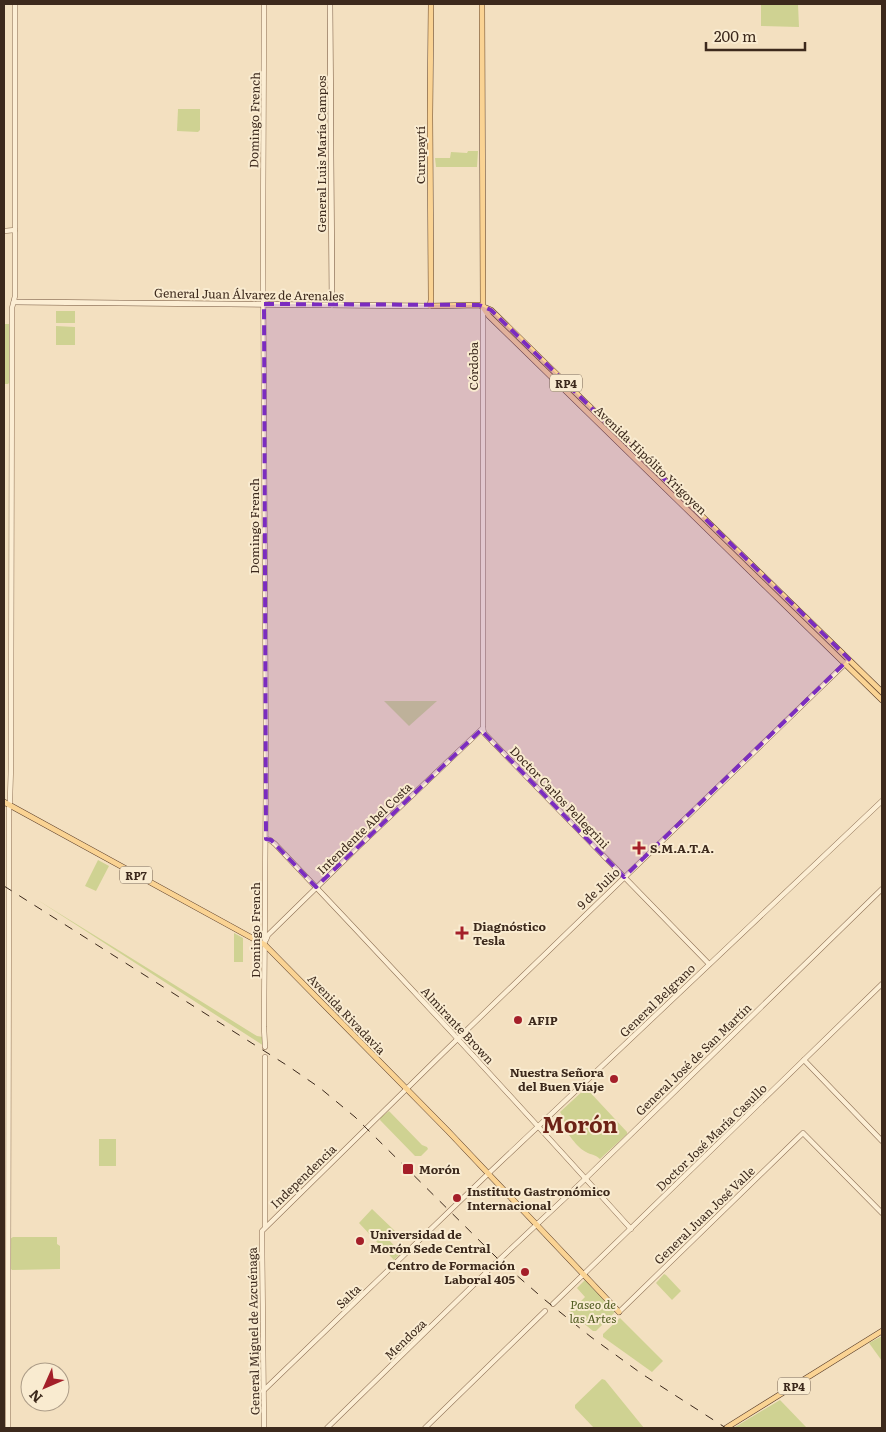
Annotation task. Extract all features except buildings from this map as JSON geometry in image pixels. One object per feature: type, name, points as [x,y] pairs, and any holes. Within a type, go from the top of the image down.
[{"type":"main road","name":"General Luis María Campos","points":[[330,4],[332,305]]},
{"type":"main road","name":"Curupaytí","points":[[430,306],[431,4]]},
{"type":"main road","name":"Córdoba","points":[[482,4],[483,306]]},
{"type":"main road","name":"General Juan Álvarez de Arenales","points":[[14,302],[483,306]]},
{"type":"main road","name":"Avenida Hipólito Yrigoyen","points":[[483,306],[489,316],[847,661],[882,692]]},
{"type":"main road","name":"Avenida Hipólito Yrigoyen","points":[[847,661],[882,700]]},
{"type":"main road","name":"Avenida Rivadavia","points":[[4,802],[265,945],[620,1312]]},
{"type":"main road","name":"RP4","points":[[726,1428],[882,1331]]},
{"type":"main road","points":[[726,1428],[778,1394]]},
{"type":"street","points":[[8,1428],[8,924],[9,806],[11,792],[15,4]]},
{"type":"street","name":"Domingo French","points":[[264,4],[265,1047]]},
{"type":"street","points":[[4,231],[15,230]]},
{"type":"street","name":"Córdoba","points":[[483,306],[483,728]]},
{"type":"street","name":"9 de Julio","points":[[361,1133],[847,661]]},
{"type":"street","name":"Doctor Carlos Pellegrini","points":[[483,728],[484,733],[709,964]]},
{"type":"street","name":"Intendente Abel Costa","points":[[265,945],[268,935],[316,887],[483,728]]},
{"type":"street","name":"General Belgrano","points":[[446,1214],[882,801]]},
{"type":"street","name":"Almirante Brown","points":[[266,839],[275,844],[316,887],[631,1230]]},
{"type":"street","name":"General José de San Martín","points":[[496,1264],[882,889]]},
{"type":"street","name":"Doctor José María Casullo","points":[[553,1304],[882,984]]},
{"type":"street","points":[[265,1057],[265,1227]]},
{"type":"street","points":[[804,1060],[882,1141]]},
{"type":"street","name":"General Juan José Valle","points":[[620,1312],[804,1132],[882,1213]]},
{"type":"street","name":"Independencia","points":[[261,1234],[265,1227],[361,1133]]},
{"type":"street","name":"Salta","points":[[264,1392],[446,1214]]},
{"type":"street","name":"General Miguel de Azcuénaga","points":[[261,1234],[264,1428]]},
{"type":"street","name":"Mendoza","points":[[327,1428],[496,1264]]},
{"type":"street","points":[[425,1428],[546,1311]]},
{"type":"highlighted area","points":[[264,304],[479,305],[491,310],[849,659],[624,877],[481,730],[316,887],[271,840],[266,839]]},
{"type":"green space","points":[[761,4],[798,4],[799,27],[761,26]]},
{"type":"green space","points":[[178,109],[200,109],[200,130],[198,132],[177,131]]},
{"type":"green space","points":[[468,151],[478,151],[477,167],[436,167],[435,158],[450,158],[451,152],[467,153]]},
{"type":"green space","points":[[56,311],[75,311],[75,323],[56,323]]},
{"type":"green space","points":[[4,324],[9,324],[10,382],[8,384],[4,384]]},
{"type":"green space","points":[[56,326],[75,327],[75,345],[56,345]]},
{"type":"green space","points":[[384,701],[437,701],[409,726]]},
{"type":"green space","points":[[98,860],[109,866],[96,891],[85,886]]},
{"type":"green space","points":[[36,899],[257,1036],[263,1037],[264,1046]]},
{"type":"green space","points":[[234,933],[243,938],[243,962],[234,962]]},
{"type":"green space","points":[[586,1088],[627,1132],[600,1159],[583,1151],[574,1142],[566,1131],[560,1112]]},
{"type":"green space","points":[[389,1111],[422,1145],[427,1147],[428,1149],[421,1156],[415,1156],[380,1120],[381,1116]]},
{"type":"green space","points":[[99,1139],[116,1139],[116,1166],[99,1166]]},
{"type":"green space","points":[[372,1209],[396,1232],[389,1240],[401,1253],[394,1260],[359,1223]]},
{"type":"green space","points":[[13,1237],[57,1237],[57,1244],[60,1246],[60,1269],[12,1270],[10,1239]]},
{"type":"green space","points":[[664,1274],[681,1291],[672,1300],[656,1283]]},
{"type":"green space","name":"Paseo de las Artes","points":[[585,1280],[615,1312],[596,1331],[593,1331],[570,1312],[585,1297],[577,1288]]},
{"type":"green space","points":[[620,1318],[663,1361],[652,1372],[603,1337],[603,1334]]},
{"type":"green space","points":[[882,1336],[882,1361],[869,1343]]},
{"type":"green space","points":[[602,1379],[605,1380],[644,1428],[594,1428],[575,1408],[575,1405]]},
{"type":"green space","points":[[780,1400],[806,1427],[735,1427]]},
{"type":"railway","points":[[4,886],[320,1088],[355,1117],[499,1260],[545,1300],[591,1337],[642,1374],[726,1428]]},
{"type":"place","name":"S.M.A.T.A.","points":[[639,848]]},
{"type":"place","name":"Diagnóstico Tesla","points":[[462,933]]},
{"type":"place","name":"AFIP","points":[[518,1020]]},
{"type":"place","name":"Nuestra Señora del Buen Viaje","points":[[614,1079]]},
{"type":"place","name":"Morón","points":[[408,1169]]},
{"type":"place","name":"Instituto Gastronómico Internacional","points":[[457,1198]]},
{"type":"place","name":"Universidad de Morón Sede Central","points":[[360,1241]]},
{"type":"place","name":"Centro de Formación Laboral 405","points":[[525,1272]]},
{"type":"district","name":"Morón","points":[[580,1123]]}]
